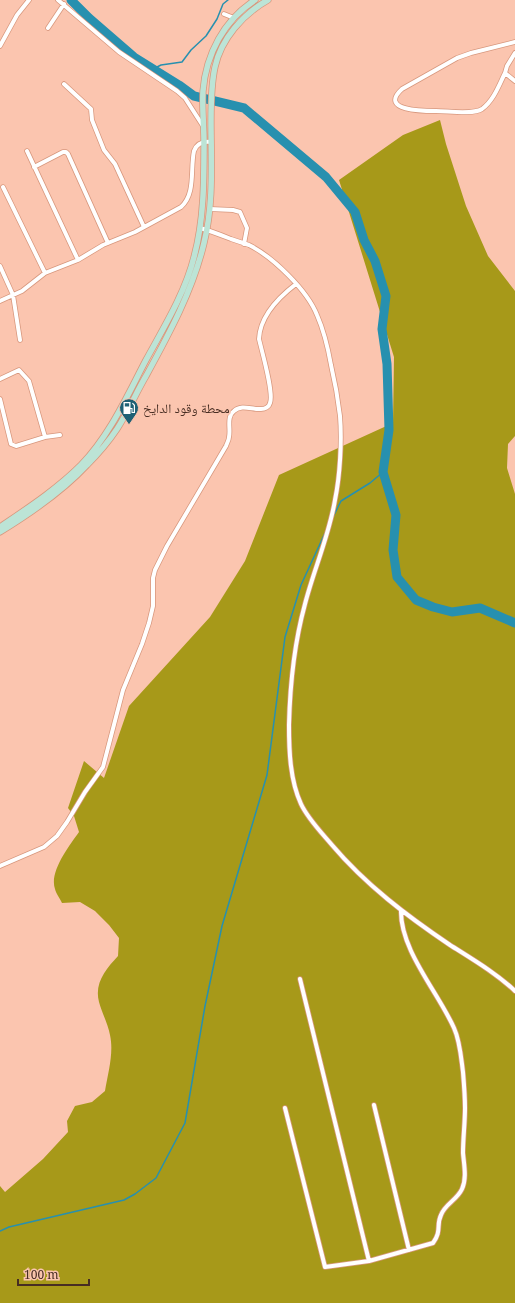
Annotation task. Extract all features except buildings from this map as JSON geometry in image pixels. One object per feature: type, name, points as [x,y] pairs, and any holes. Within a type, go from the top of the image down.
[{"type":"main road","points":[[0,527],[49,492],[82,464],[108,430],[157,340],[182,290],[194,257],[200,228],[204,194],[204,90],[208,63],[212,51],[222,33],[246,6],[255,0]]},
{"type":"main road","points":[[0,532],[56,494],[87,466],[117,428],[156,356],[196,273],[207,230],[212,173],[211,112],[215,67],[224,44],[239,22],[250,12],[268,0]]},
{"type":"street","points":[[0,46],[17,15],[29,0]]},
{"type":"street","points":[[58,0],[119,52],[177,91],[185,98],[204,126]]},
{"type":"street","points":[[48,28],[64,4]]},
{"type":"street","points":[[224,14],[234,18]]},
{"type":"street","points":[[515,42],[457,58],[402,89],[397,93],[397,103],[401,107],[412,110],[478,111],[490,103],[507,66],[515,53]]},
{"type":"street","points":[[505,73],[515,81]]},
{"type":"street","points":[[64,84],[91,109],[92,120],[104,150],[115,164],[144,227]]},
{"type":"street","points":[[0,301],[22,291],[45,273],[78,260],[108,243],[166,216],[185,204],[190,191],[194,151],[199,144],[211,142]]},
{"type":"street","points":[[27,151],[78,260]]},
{"type":"street","points":[[34,167],[63,152],[68,154],[108,243]]},
{"type":"street","points":[[3,187],[45,273]]},
{"type":"street","points":[[210,209],[233,210],[240,212],[247,228],[244,244]]},
{"type":"street","points":[[200,228],[244,244],[266,256],[296,284],[311,302],[323,330],[336,386],[340,418],[336,498],[329,530],[305,604],[292,660],[289,702],[290,762],[294,782],[301,803],[313,824],[358,874],[401,910],[474,960],[515,991]]},
{"type":"street","points":[[0,266],[13,295],[20,340]]},
{"type":"street","points":[[0,866],[44,847],[57,836],[68,822],[85,792],[103,767],[122,690],[142,644],[149,623],[153,606],[153,584],[155,570],[167,546],[226,446],[229,437],[230,416],[234,410],[249,407],[259,410],[268,407],[270,403],[271,393],[259,339],[259,330],[262,323],[282,295],[296,284]]},
{"type":"street","points":[[0,379],[19,370],[29,381],[45,438]]},
{"type":"street","points":[[0,399],[11,444],[16,446],[60,435]]},
{"type":"street","points":[[284,1108],[325,1267],[369,1261],[433,1243],[438,1235],[440,1216],[443,1210],[462,1190],[465,1172],[465,1107],[461,1055],[455,1030],[424,976],[410,947],[401,920],[401,910]]},
{"type":"street","points":[[300,979],[369,1261]]},
{"type":"street","points":[[374,1105],[408,1250]]},
{"type":"shaded area","points":[[440,120],[446,144],[466,206],[488,256],[515,291],[515,436],[508,444],[507,468],[515,494],[515,1303],[0,1303],[0,1186],[5,1192],[43,1159],[68,1132],[67,1121],[75,1106],[92,1102],[105,1091],[110,1063],[110,1035],[99,1002],[98,989],[105,971],[118,956],[119,938],[95,911],[80,902],[62,903],[56,891],[54,882],[57,867],[61,859],[79,832],[74,816],[68,808],[84,761],[104,778],[129,706],[210,617],[245,561],[279,475],[393,423],[394,357],[339,180],[403,135]]},
{"type":"waterway","points":[[71,0],[89,18],[134,57],[194,96],[244,108],[326,177],[355,212],[364,240],[375,261],[386,296],[382,329],[387,364],[389,430],[383,472],[396,515],[393,550],[397,577],[416,600],[433,607],[452,612],[480,608],[515,623]]},
{"type":"waterway","points":[[153,69],[161,65],[182,62],[191,50],[206,36],[217,19],[223,4],[228,0]]},
{"type":"waterway","points":[[333,517],[341,501],[370,483],[383,472]]},
{"type":"waterway","points":[[0,1231],[9,1227],[124,1200],[135,1194],[156,1178],[185,1123],[205,1006],[222,926],[267,775],[285,637],[301,585],[325,533]]},
{"type":"place","name":"محطة وقود الدايخ","points":[[129,425]]}]
